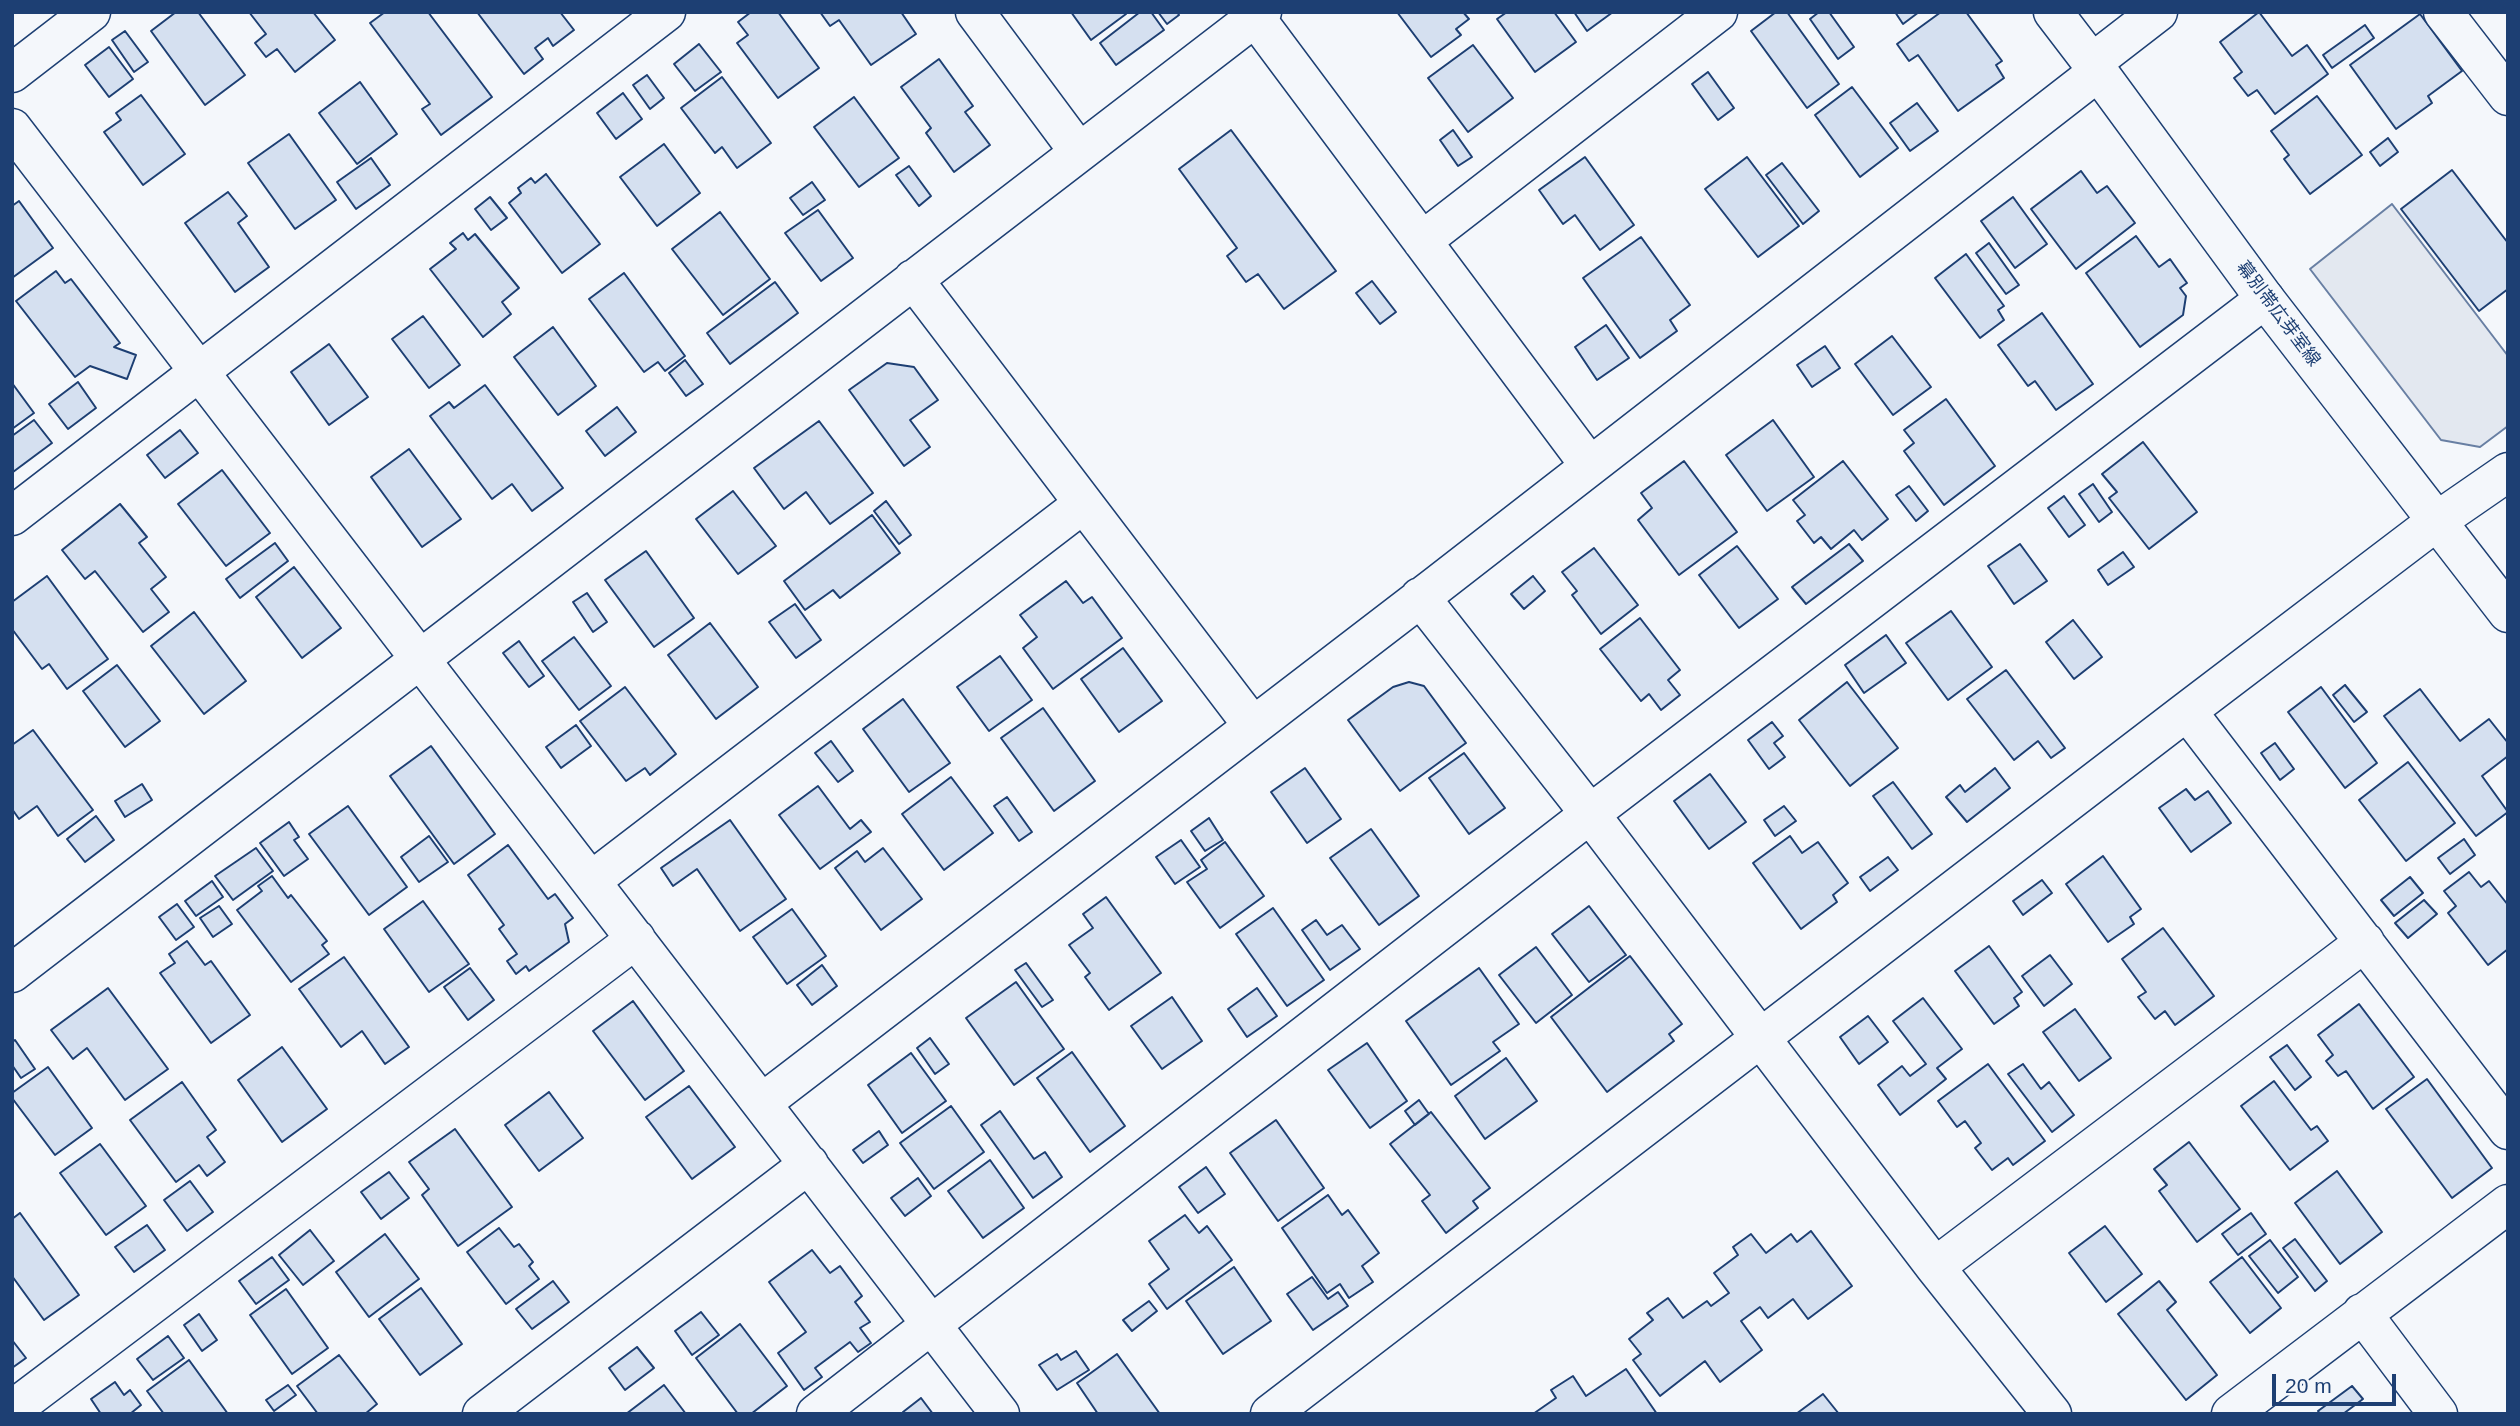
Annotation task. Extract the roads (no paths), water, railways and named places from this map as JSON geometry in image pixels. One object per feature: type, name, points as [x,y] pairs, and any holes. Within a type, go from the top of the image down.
[{"type":"street","points":[[12,73],[91,12]]},
{"type":"street","points":[[12,516],[666,12]]},
{"type":"street","points":[[975,12],[1079,152]]},
{"type":"street","points":[[1422,241],[1718,12]]},
{"type":"street","name":"幕別帯広芽室線","points":[[2053,12],[2265,299],[2508,613]]},
{"type":"street","points":[[762,1103],[1590,466],[2096,67],[2158,12]]},
{"type":"street","points":[[2443,12],[2508,96]]},
{"type":"street","points":[[12,973],[1259,15],[1422,241],[1590,466]]},
{"type":"street","points":[[12,128],[1000,1414]]},
{"type":"street","points":[[913,279],[1253,726]]},
{"type":"street","points":[[816,1414],[1590,814],[2265,299]]},
{"type":"street","points":[[1270,1414],[1759,1037],[2437,521],[2508,471]]},
{"type":"street","points":[[592,881],[1083,504]]},
{"type":"street","points":[[1420,597],[1590,814],[1935,1267],[2052,1414]]},
{"type":"street","points":[[2187,711],[2508,1130]]},
{"type":"street","points":[[12,1410],[636,939]]},
{"type":"street","points":[[1935,1267],[2365,942]]},
{"type":"street","points":[[482,1414],[809,1164]]},
{"type":"street","points":[[2231,1414],[2508,1204]]},
{"type":"street","points":[[2362,1313],[2438,1414]]}]
